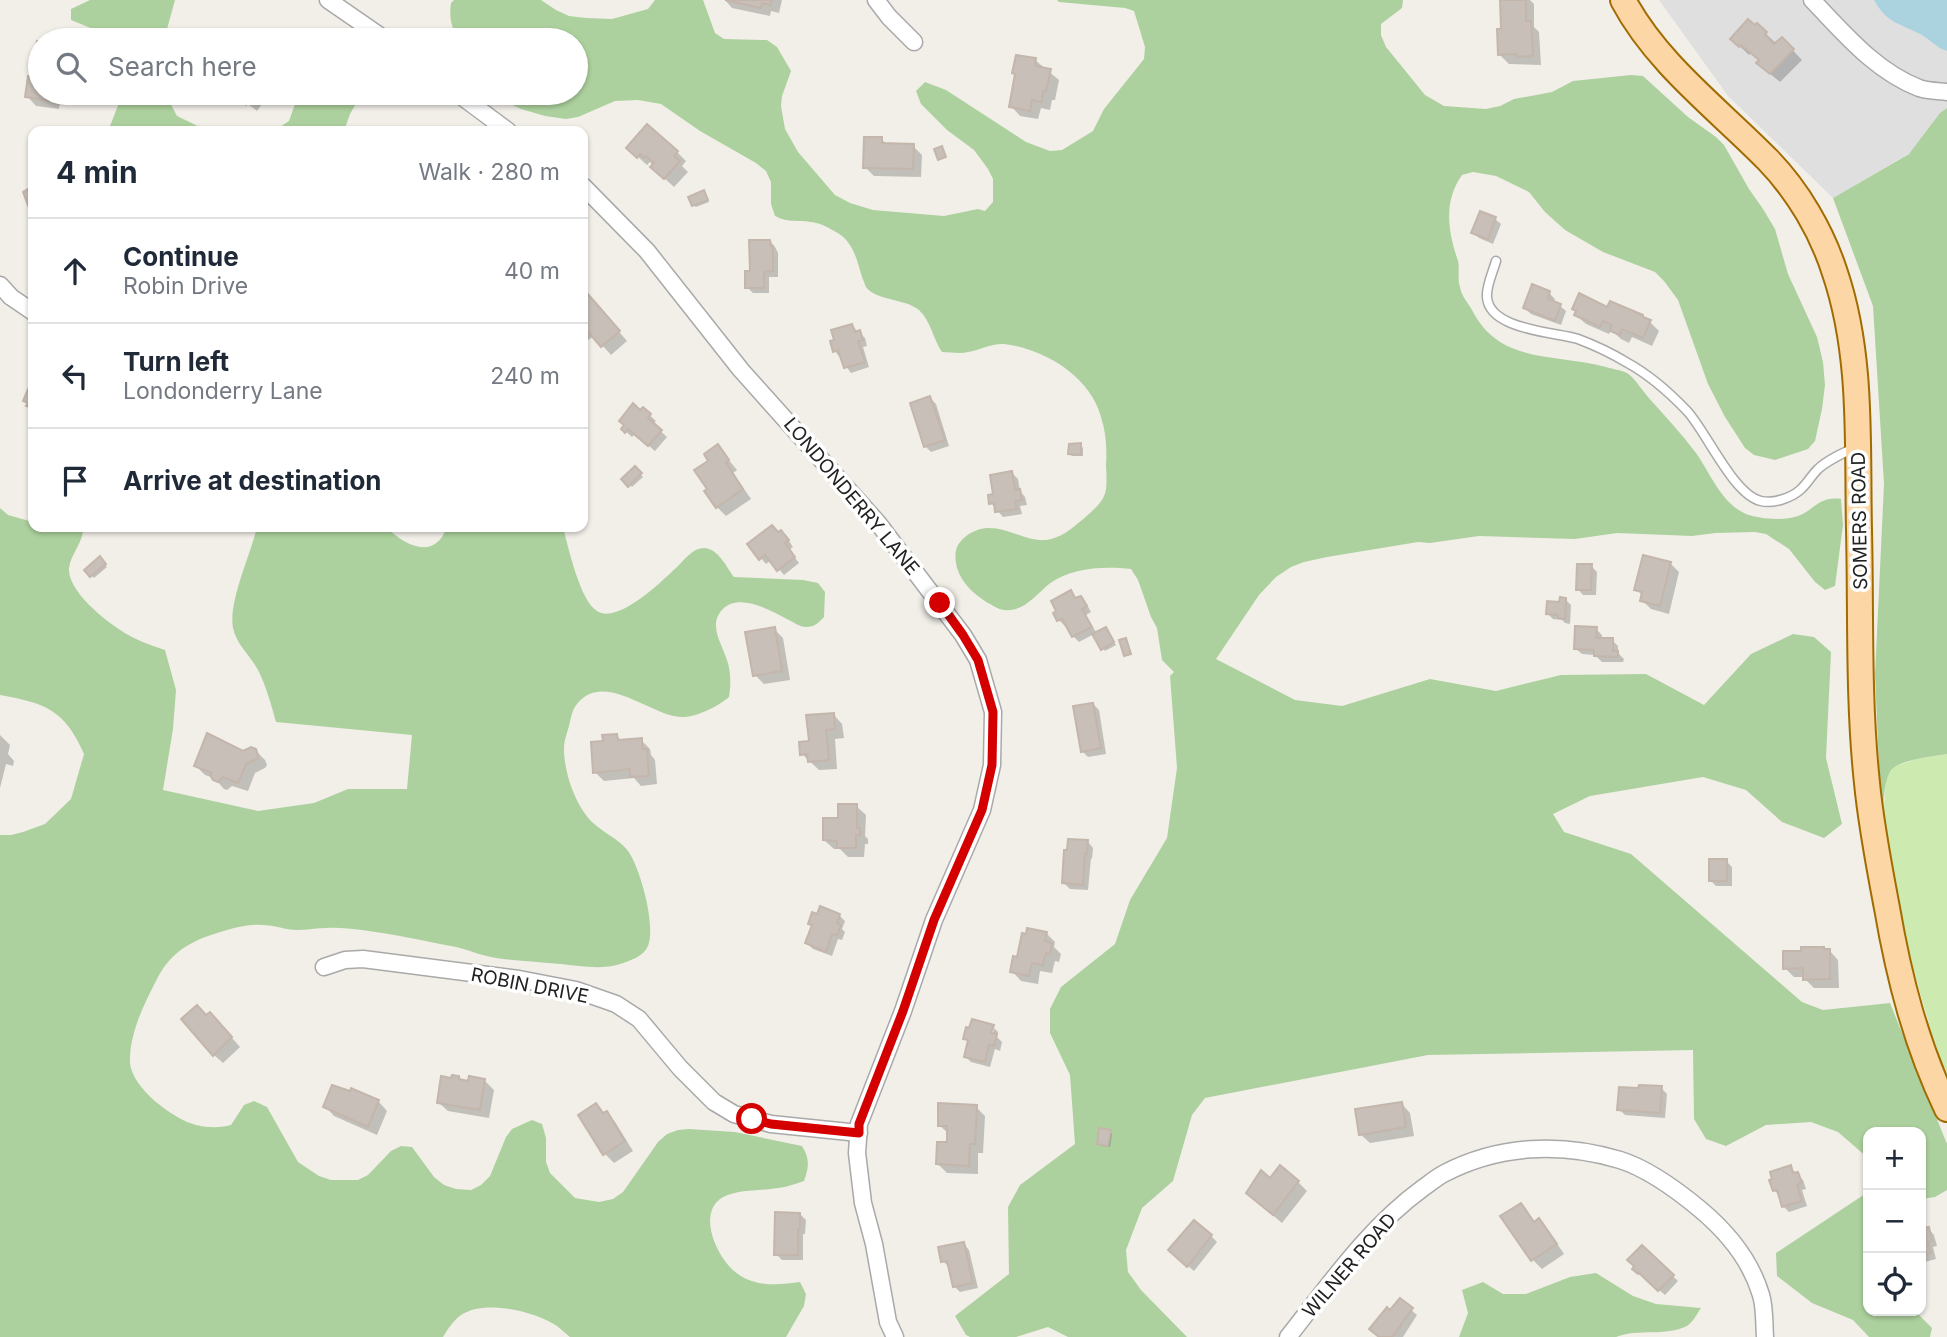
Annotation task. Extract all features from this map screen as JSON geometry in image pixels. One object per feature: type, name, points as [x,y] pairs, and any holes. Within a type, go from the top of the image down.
[{"type":"main road","name":"SOMERS ROAD","points":[[1623,0],[1644,33],[1665,58],[1770,162],[1807,213],[1835,271],[1850,336],[1857,408],[1863,740],[1871,823],[1902,987],[1926,1061],[1947,1109]]},
{"type":"street","points":[[328,0],[369,28]]},
{"type":"street","points":[[876,0],[914,42]]},
{"type":"street","points":[[1812,0],[1858,48],[1882,67],[1921,88],[1947,92]]},
{"type":"street","points":[[473,105],[501,126]]},
{"type":"street","name":"LONDONDERRY LANE","points":[[588,191],[647,251],[741,370],[894,543],[963,635],[978,660],[993,712],[992,765],[982,810],[934,920],[903,1011],[859,1124],[857,1153],[863,1203],[874,1244],[888,1322],[894,1337]]},
{"type":"street","points":[[0,285],[28,309]]},
{"type":"street","name":"ROBIN DRIVE","points":[[324,967],[345,960],[363,959],[519,979],[576,990],[617,1004],[639,1019],[680,1068],[714,1102],[734,1114],[771,1124],[859,1133]]},
{"type":"street","name":"WILNER ROAD","points":[[1288,1337],[1377,1228],[1409,1198],[1443,1174],[1485,1156],[1529,1149],[1574,1150],[1621,1161],[1658,1179],[1693,1204],[1718,1224],[1745,1257],[1762,1296],[1765,1337]]},
{"type":"lane","points":[[1496,261],[1487,298],[1490,309],[1518,326],[1575,338],[1628,362],[1686,411],[1702,430],[1739,488],[1748,496],[1763,502],[1789,496],[1799,491],[1818,469],[1857,446]]},
{"type":"shaded area","points":[[1659,0],[1947,0],[1947,131],[1833,198],[1728,96]]},
{"type":"green space","points":[[90,0],[175,0],[167,28],[91,28],[71,20],[71,9]]},
{"type":"green space","points":[[454,0],[541,0],[569,16],[612,19],[648,9],[655,0],[703,0],[715,33],[724,39],[767,40],[777,47],[791,71],[782,96],[785,129],[798,152],[835,195],[873,210],[944,216],[978,209],[985,211],[993,202],[993,179],[974,150],[947,130],[921,104],[916,91],[925,82],[946,90],[1026,142],[1050,151],[1062,150],[1093,131],[1104,109],[1144,59],[1145,47],[1134,11],[1057,0],[1403,0],[1402,8],[1381,24],[1381,35],[1386,47],[1425,95],[1444,106],[1486,109],[1514,99],[1552,92],[1573,81],[1643,76],[1724,145],[1775,229],[1788,274],[1817,337],[1823,362],[1825,385],[1815,441],[1808,449],[1775,460],[1754,455],[1745,448],[1708,384],[1678,300],[1664,281],[1655,272],[1603,252],[1565,230],[1545,212],[1529,192],[1496,176],[1473,172],[1462,175],[1452,196],[1450,228],[1462,293],[1484,328],[1513,349],[1606,367],[1630,375],[1690,446],[1723,495],[1746,514],[1772,519],[1792,518],[1822,501],[1841,499],[1843,525],[1835,586],[1825,590],[1815,582],[1789,549],[1766,534],[1755,532],[1692,536],[1617,533],[1575,539],[1479,536],[1430,543],[1418,542],[1327,557],[1291,567],[1276,577],[1259,595],[1216,659],[1295,700],[1342,706],[1430,679],[1496,691],[1561,675],[1646,674],[1704,705],[1751,654],[1793,634],[1814,637],[1831,652],[1826,758],[1842,824],[1824,838],[1782,822],[1746,790],[1703,777],[1590,796],[1553,814],[1564,832],[1631,854],[1802,1002],[1823,1010],[1890,1003],[1947,1144],[1947,1190],[1935,1197],[1926,1198],[1926,1127],[1863,1127],[1863,1154],[1838,1132],[1811,1122],[1766,1125],[1726,1146],[1706,1139],[1694,1119],[1693,1050],[1428,1055],[1205,1098],[1192,1115],[1173,1181],[1142,1208],[1126,1250],[1128,1272],[1141,1290],[1187,1337],[1068,1337],[1048,1327],[1016,1337],[966,1335],[955,1316],[1009,1274],[1008,1207],[1020,1185],[1075,1144],[1070,1075],[1050,1033],[1050,1009],[1061,987],[1115,944],[1130,900],[1167,838],[1177,768],[1170,676],[1174,672],[1162,660],[1157,628],[1131,569],[1099,568],[1068,574],[1049,584],[1021,607],[1004,610],[990,604],[970,589],[957,567],[958,545],[979,529],[999,529],[1027,538],[1046,540],[1066,533],[1094,509],[1105,493],[1106,485],[1106,440],[1101,417],[1087,389],[1076,377],[1049,358],[1004,344],[965,353],[942,352],[919,310],[906,303],[876,295],[866,287],[847,240],[819,224],[775,216],[771,204],[771,182],[766,171],[661,104],[638,100],[615,101],[578,117],[566,119],[545,116],[512,105],[588,105],[588,28],[453,28],[451,3]]},
{"type":"green space","points":[[118,105],[171,105],[177,116],[198,126],[110,126]]},
{"type":"green space","points":[[295,105],[355,105],[346,126],[282,126],[289,121]]},
{"type":"green space","points":[[1947,108],[1947,754],[1910,761],[1892,769],[1886,781],[1882,836],[1875,675],[1884,484],[1873,306],[1833,198],[1909,154],[1940,113]]},
{"type":"green space","points":[[0,508],[8,515],[28,521],[28,532],[83,532],[69,568],[75,588],[93,609],[125,633],[165,650],[176,690],[163,790],[258,811],[314,803],[348,789],[407,789],[412,735],[276,722],[261,676],[233,628],[232,617],[237,592],[255,532],[392,532],[411,544],[427,547],[435,544],[444,532],[564,532],[585,596],[597,611],[606,614],[628,607],[640,599],[700,548],[714,551],[734,577],[818,583],[825,592],[824,617],[812,626],[801,626],[754,604],[737,603],[722,610],[716,628],[728,665],[730,688],[729,697],[713,708],[693,716],[681,717],[669,715],[628,697],[600,692],[588,695],[574,709],[564,746],[568,775],[573,792],[586,815],[626,849],[634,862],[643,886],[650,926],[648,946],[640,955],[613,966],[583,966],[496,958],[456,947],[362,930],[297,930],[258,925],[240,927],[195,941],[170,960],[163,968],[142,1009],[130,1052],[132,1073],[138,1082],[155,1101],[176,1116],[201,1126],[227,1126],[231,1125],[244,1105],[254,1101],[267,1107],[298,1162],[319,1176],[331,1180],[358,1180],[368,1175],[391,1151],[401,1146],[412,1147],[434,1177],[444,1185],[471,1190],[490,1176],[512,1129],[532,1120],[542,1124],[546,1138],[546,1162],[550,1173],[575,1198],[599,1202],[613,1199],[623,1192],[658,1142],[667,1134],[678,1130],[735,1132],[802,1146],[808,1163],[804,1181],[781,1188],[726,1196],[713,1207],[710,1216],[713,1238],[718,1249],[738,1274],[760,1283],[800,1282],[806,1294],[804,1306],[786,1337],[570,1337],[557,1326],[536,1316],[496,1307],[471,1310],[461,1315],[443,1337],[0,1337],[0,835],[11,835],[45,824],[71,799],[84,754],[69,727],[52,711],[29,701],[0,695]]},
{"type":"green space","points":[[1947,754],[1947,1083],[1907,949],[1882,836],[1886,778],[1893,767],[1917,759]]},
{"type":"green space","points":[[1863,1195],[1863,1316],[1920,1316],[1932,1328],[1930,1337],[1869,1337],[1853,1320],[1812,1303],[1777,1276],[1776,1253]]},
{"type":"green space","points":[[1596,1273],[1633,1296],[1656,1304],[1701,1308],[1687,1326],[1670,1331],[1616,1337],[1459,1337],[1468,1313],[1462,1290],[1483,1282],[1503,1294],[1526,1294],[1570,1277]]},
{"type":"water","points":[[1874,0],[1947,0],[1947,51],[1898,24],[1888,17]]},
{"type":"building","points":[[725,0],[772,0],[770,5],[762,3],[761,8]]},
{"type":"building","points":[[1500,0],[1526,0],[1526,21],[1531,21],[1533,56],[1498,55]]},
{"type":"building","points":[[1748,19],[1767,32],[1765,34],[1774,44],[1782,37],[1794,49],[1770,74],[1756,63],[1759,60],[1730,39]]},
{"type":"building","points":[[1016,55],[1036,58],[1035,66],[1051,69],[1042,102],[1032,100],[1030,111],[1009,107]]},
{"type":"building","points":[[28,76],[28,97],[25,97]]},
{"type":"building","points":[[647,124],[678,151],[674,156],[680,161],[664,179],[650,167],[654,163],[646,156],[644,158],[640,154],[637,158],[626,148]]},
{"type":"building","points":[[864,137],[882,137],[882,143],[914,144],[913,169],[863,168]]},
{"type":"building","points":[[942,146],[946,157],[938,160],[934,149]]},
{"type":"building","points":[[28,189],[28,205],[23,192]]},
{"type":"building","points":[[704,190],[708,200],[692,206],[688,197]]},
{"type":"building","points":[[1480,211],[1496,217],[1488,239],[1471,233]]},
{"type":"building","points":[[749,240],[770,240],[773,246],[773,271],[764,272],[764,288],[745,288],[745,271],[750,271]]},
{"type":"building","points":[[1532,284],[1550,291],[1548,299],[1561,304],[1555,321],[1523,308]]},
{"type":"building","points":[[1579,293],[1607,307],[1610,301],[1651,320],[1643,338],[1622,329],[1620,335],[1610,331],[1612,325],[1603,321],[1600,327],[1574,315],[1576,311],[1572,309]]},
{"type":"building","points":[[588,294],[620,331],[601,347],[588,332]]},
{"type":"building","points":[[852,324],[855,332],[860,330],[863,340],[858,341],[865,362],[844,368],[838,350],[833,352],[831,330]]},
{"type":"building","points":[[28,389],[28,403],[23,401]]},
{"type":"building","points":[[930,396],[945,440],[924,447],[910,403]]},
{"type":"building","points":[[633,403],[640,410],[643,407],[651,414],[648,418],[662,430],[648,446],[628,429],[625,433],[621,429],[624,425],[619,421]]},
{"type":"building","points":[[1081,443],[1081,455],[1068,454],[1069,444]]},
{"type":"building","points":[[718,444],[729,460],[726,463],[743,489],[716,508],[694,470],[708,461],[704,454]]},
{"type":"building","points":[[635,466],[642,473],[628,487],[621,479]]},
{"type":"building","points":[[1012,471],[1015,490],[1020,489],[1022,500],[1015,501],[1017,509],[995,512],[994,503],[989,504],[988,495],[993,494],[990,475]]},
{"type":"building","points":[[772,525],[778,532],[781,530],[789,540],[785,543],[795,557],[777,571],[765,555],[759,560],[747,544]]},
{"type":"building","points":[[1643,555],[1671,562],[1660,606],[1640,601],[1642,592],[1634,590]]},
{"type":"building","points":[[100,556],[106,564],[90,577],[84,570]]},
{"type":"building","points":[[1577,564],[1592,564],[1591,590],[1576,590]]},
{"type":"building","points":[[1071,590],[1075,598],[1081,596],[1087,606],[1082,609],[1092,627],[1072,637],[1062,619],[1057,621],[1051,601]]},
{"type":"building","points":[[1560,597],[1566,598],[1565,619],[1546,614],[1547,601],[1559,602]]},
{"type":"building","points":[[1575,626],[1597,627],[1596,638],[1613,638],[1613,651],[1618,651],[1618,657],[1594,656],[1594,650],[1574,649]]},
{"type":"building","points":[[775,627],[782,671],[753,676],[745,632]]},
{"type":"building","points":[[1106,627],[1114,642],[1101,650],[1092,634]]},
{"type":"building","points":[[1126,638],[1131,654],[1124,656],[1119,640]]},
{"type":"building","points":[[1093,703],[1101,748],[1081,752],[1073,706]]},
{"type":"building","points":[[834,713],[835,729],[826,730],[829,760],[808,762],[807,754],[800,755],[799,742],[809,741],[806,715]]},
{"type":"building","points":[[207,733],[243,751],[251,747],[256,749],[257,759],[246,764],[238,783],[223,777],[218,782],[213,780],[210,775],[212,773],[194,766]]},
{"type":"building","points":[[617,734],[618,740],[642,738],[642,749],[647,749],[649,776],[630,777],[630,769],[593,773],[591,742],[603,741],[602,735]]},
{"type":"building","points":[[838,804],[857,804],[857,828],[860,828],[860,835],[856,835],[856,848],[837,848],[837,841],[823,840],[823,818],[838,818]]},
{"type":"building","points":[[1068,839],[1088,840],[1083,885],[1062,883],[1064,850],[1067,850]]},
{"type":"building","points":[[1709,859],[1727,859],[1727,881],[1709,881]]},
{"type":"building","points":[[820,906],[840,914],[837,923],[841,925],[837,935],[832,934],[826,952],[805,943],[812,925],[808,924],[812,912],[817,914]]},
{"type":"building","points":[[1027,928],[1047,932],[1045,941],[1052,943],[1050,954],[1046,953],[1043,965],[1032,963],[1029,976],[1010,972],[1013,956],[1017,957],[1022,933],[1026,934]]},
{"type":"building","points":[[1801,947],[1830,949],[1830,979],[1803,980],[1803,968],[1783,969],[1783,951],[1801,951]]},
{"type":"building","points":[[197,1005],[206,1015],[210,1012],[232,1037],[213,1056],[181,1019]]},
{"type":"building","points":[[972,1019],[994,1025],[991,1033],[997,1034],[994,1046],[989,1045],[985,1062],[964,1057],[968,1040],[963,1039],[966,1027],[969,1028]]},
{"type":"building","points":[[452,1075],[468,1081],[469,1076],[485,1079],[480,1110],[437,1103],[441,1076],[451,1078]]},
{"type":"building","points":[[332,1085],[350,1091],[351,1088],[379,1100],[368,1127],[323,1107]]},
{"type":"building","points":[[1639,1085],[1662,1086],[1660,1113],[1617,1110],[1619,1087],[1638,1088]]},
{"type":"building","points":[[1402,1102],[1406,1127],[1359,1135],[1355,1109]]},
{"type":"building","points":[[596,1103],[603,1113],[607,1111],[625,1141],[603,1155],[578,1115]]},
{"type":"building","points":[[938,1103],[977,1105],[975,1144],[970,1144],[969,1166],[936,1164],[937,1142],[947,1142],[947,1126],[938,1126]]},
{"type":"building","points":[[1099,1128],[1111,1130],[1108,1146],[1097,1144]]},
{"type":"building","points":[[1280,1165],[1299,1181],[1273,1215],[1246,1193],[1261,1170],[1270,1178]]},
{"type":"building","points":[[1791,1165],[1793,1173],[1798,1172],[1802,1183],[1797,1185],[1802,1201],[1782,1207],[1777,1190],[1773,1191],[1769,1180],[1772,1179],[1770,1172]]},
{"type":"building","points":[[1521,1203],[1534,1222],[1539,1218],[1557,1244],[1531,1261],[1500,1216]]},
{"type":"building","points":[[775,1212],[800,1213],[798,1255],[774,1255]]},
{"type":"building","points":[[1194,1220],[1212,1235],[1187,1267],[1168,1250]]},
{"type":"building","points":[[1929,1227],[1932,1241],[1928,1242],[1931,1253],[1926,1254],[1926,1228]]},
{"type":"building","points":[[964,1242],[973,1283],[953,1287],[947,1261],[941,1262],[938,1247]]},
{"type":"building","points":[[1642,1245],[1674,1275],[1658,1291],[1632,1269],[1634,1266],[1627,1260]]},
{"type":"building","points":[[1400,1298],[1413,1308],[1392,1337],[1379,1337],[1369,1329],[1387,1307],[1390,1310]]},
{"type":"route","points":[[752,1119],[771,1124],[859,1133],[859,1124],[903,1011],[934,920],[982,810],[992,765],[993,712],[978,660],[940,603]]}]
